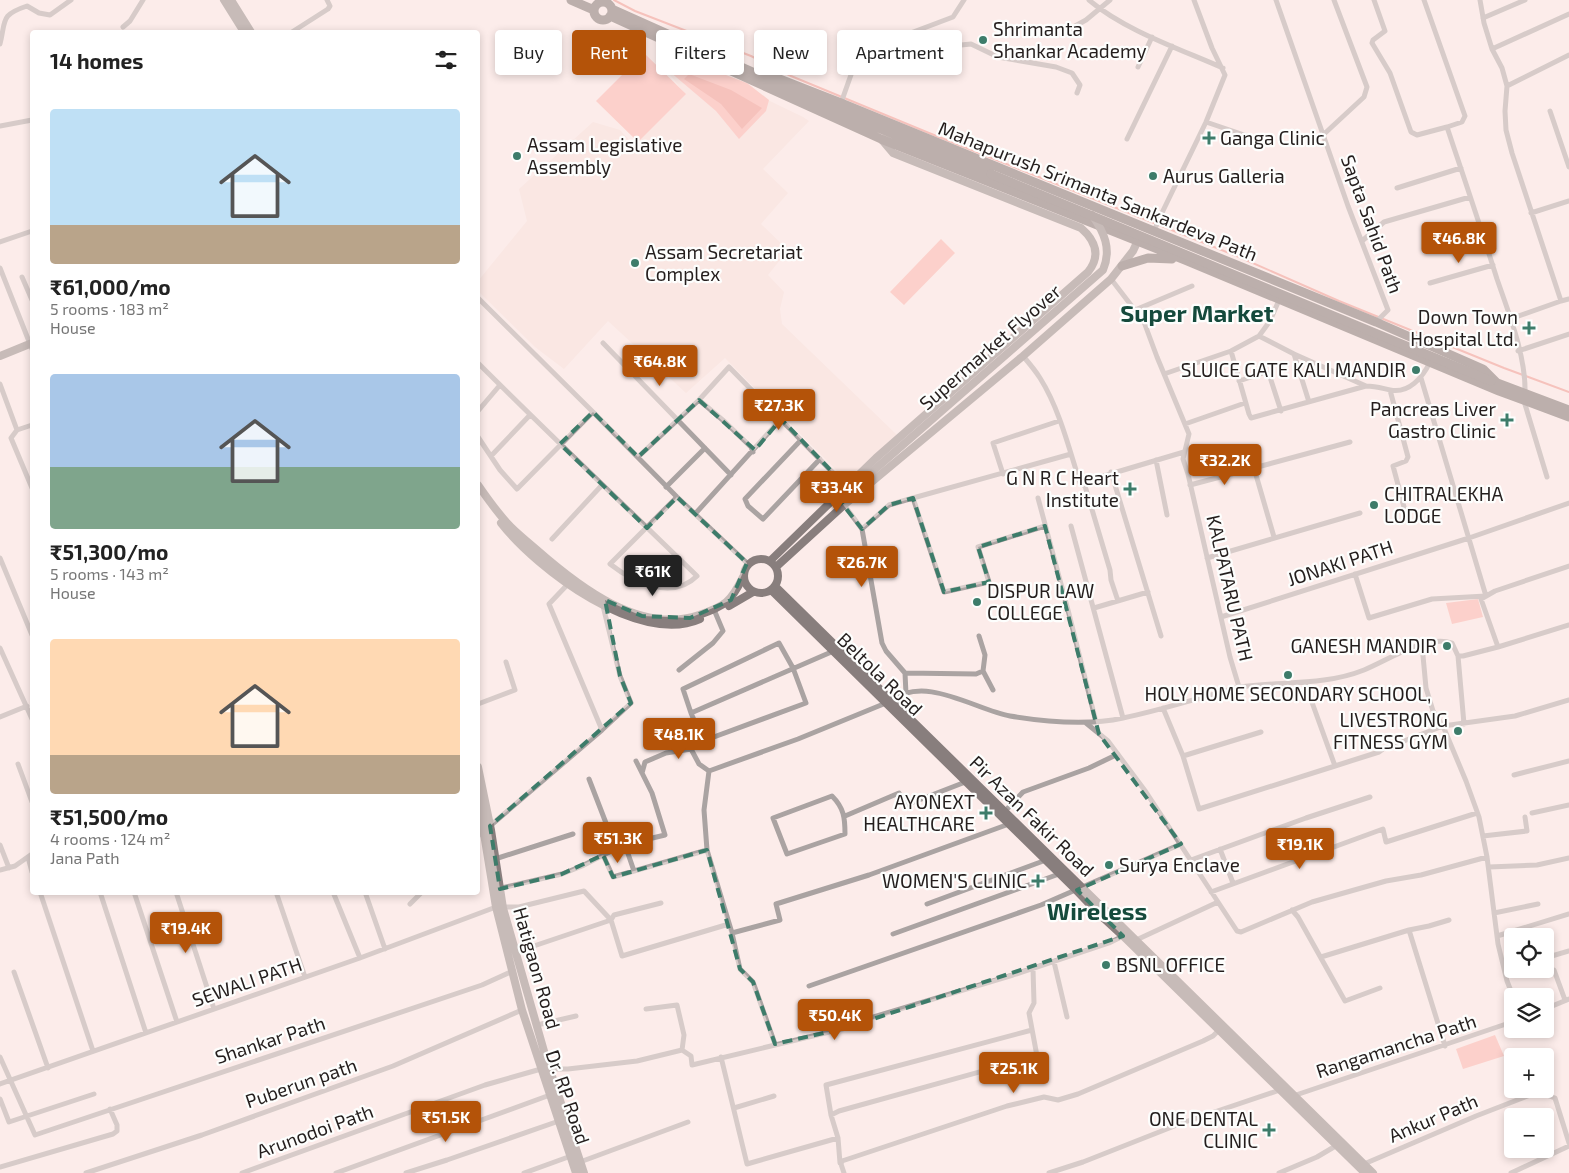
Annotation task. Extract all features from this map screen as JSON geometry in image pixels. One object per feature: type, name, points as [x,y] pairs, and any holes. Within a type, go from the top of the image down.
[{"type":"main road","points":[[224,0],[243,30]]},
{"type":"main road","points":[[231,0],[250,30]]},
{"type":"main road","points":[[571,0],[594,4],[606,3],[611,13],[607,19],[601,20],[596,16],[594,4]]},
{"type":"main road","name":"Mahapurush Srimanta Sankardeva Path","points":[[611,13],[759,76],[777,78],[841,101],[1144,228],[1155,230],[1377,321],[1483,369],[1494,382],[1569,417]]},
{"type":"main road","name":"Mahapurush Srimanta Sankardeva Path","points":[[611,13],[881,139],[1195,264],[1431,362],[1524,397],[1569,410]]},
{"type":"main road","points":[[759,76],[1494,382]]},
{"type":"main road","points":[[773,564],[876,458],[1092,266],[1096,253],[1093,241],[1081,228],[893,153],[881,139]]},
{"type":"main road","points":[[1016,194],[1023,204]]},
{"type":"main road","points":[[1078,218],[1084,213],[1084,202]]},
{"type":"main road","name":"Supermarket Flyover","points":[[858,492],[865,478],[1103,270],[1106,263],[1107,245],[1101,228],[1092,215]]},
{"type":"main road","points":[[773,564],[1023,356],[1111,279],[1122,266],[1144,228]]},
{"type":"main road","points":[[1195,264],[1196,256],[1200,250]]},
{"type":"main road","points":[[1122,266],[1153,258],[1185,260]]},
{"type":"main road","points":[[0,356],[30,346]]},
{"type":"main road","points":[[480,488],[509,526],[562,572],[604,603],[642,616],[667,620],[690,618],[715,609],[731,600],[743,577],[745,568],[748,564],[759,558],[773,564],[778,577],[773,588],[759,593],[753,592],[746,586],[743,577]]},
{"type":"main road","points":[[480,497],[507,531],[558,577],[640,621],[668,625],[691,623],[753,592]]},
{"type":"main road","name":"Beltola Road","points":[[773,588],[833,651],[889,702]]},
{"type":"main road","name":"Pir Azan Fakir Road","points":[[773,588],[969,781],[1082,888],[1219,1030],[1280,1090],[1291,1097]]},
{"type":"main road","name":"Pir Azan Fakir Road","points":[[969,781],[1060,874],[1082,888],[1097,912],[1133,942],[1339,1144],[1365,1173]]},
{"type":"main road","name":"Hatigaon Road","points":[[480,788],[484,831],[495,859],[497,889]]},
{"type":"main road","name":"Dr. RP Road","points":[[480,809],[522,1010],[576,1173]]},
{"type":"main road","name":"Hatigaon Road","points":[[500,907],[516,952],[549,1069],[584,1173]]},
{"type":"main road","name":"Pir Azan Fakir Road","points":[[1339,1144],[1373,1173]]},
{"type":"street","points":[[0,44],[5,17],[12,10],[27,6],[39,13],[50,15],[71,0]]},
{"type":"street","points":[[123,28],[130,21],[143,0]]},
{"type":"street","points":[[295,30],[328,9],[330,6],[327,0]]},
{"type":"street","points":[[919,30],[953,17],[964,0]]},
{"type":"street","points":[[1089,0],[1099,9],[1152,37],[1223,68]]},
{"type":"street","points":[[1066,31],[1086,20],[1110,0]]},
{"type":"street","points":[[1155,230],[1224,79],[1223,68],[1212,48],[1194,0]]},
{"type":"street","name":"Sapta Sahid Path","points":[[1276,0],[1323,135],[1388,310],[1377,321]]},
{"type":"street","points":[[1323,135],[1364,97],[1367,87],[1334,0]]},
{"type":"street","points":[[1374,0],[1385,31],[1373,40],[1372,43],[1390,74],[1411,132],[1417,135],[1462,122],[1466,116],[1424,0]]},
{"type":"street","points":[[1480,0],[1492,49],[1502,68],[1507,86],[1506,130],[1512,153],[1560,301]]},
{"type":"street","points":[[1483,18],[1524,0]]},
{"type":"street","points":[[1492,49],[1569,14]]},
{"type":"street","points":[[1138,68],[1152,37]]},
{"type":"street","points":[[962,45],[971,44],[998,57],[1056,67],[1072,73],[1080,84],[1077,93]]},
{"type":"street","points":[[1127,139],[1172,46]]},
{"type":"street","points":[[1507,86],[1569,55]]},
{"type":"street","points":[[841,101],[851,75]]},
{"type":"street","points":[[1550,111],[1569,168]]},
{"type":"street","points":[[0,126],[30,120]]},
{"type":"street","points":[[1206,122],[1259,140]]},
{"type":"street","points":[[1447,127],[1510,319],[1524,371],[1524,397],[1547,477]]},
{"type":"street","points":[[1397,188],[1461,168]]},
{"type":"street","points":[[1362,241],[1384,222],[1470,197]]},
{"type":"street","points":[[1531,213],[1569,201]]},
{"type":"street","points":[[0,242],[30,232]]},
{"type":"street","points":[[1427,250],[1483,234]]},
{"type":"street","points":[[1430,283],[1493,265]]},
{"type":"street","points":[[0,268],[30,340]]},
{"type":"street","points":[[22,277],[30,295]]},
{"type":"street","name":"KALPATARU PATH","points":[[1111,279],[1144,322],[1189,434],[1183,459],[1239,687]]},
{"type":"street","points":[[1135,310],[1192,286]]},
{"type":"street","points":[[1510,319],[1569,299]]},
{"type":"street","points":[[480,300],[666,487],[748,564]]},
{"type":"street","points":[[1164,374],[1230,351],[1259,336],[1270,321],[1279,300]]},
{"type":"street","points":[[1518,351],[1569,334]]},
{"type":"street","points":[[1259,336],[1366,386]]},
{"type":"street","points":[[603,344],[730,475]]},
{"type":"street","points":[[1230,351],[1251,418],[1366,386],[1379,386],[1399,391],[1414,384],[1421,378],[1431,362]]},
{"type":"street","points":[[1294,354],[1309,402]]},
{"type":"street","points":[[1023,356],[1040,377],[1059,421],[1080,483],[1085,486],[1118,601]]},
{"type":"street","points":[[480,365],[530,415],[602,485],[647,528],[697,576],[692,581],[663,588],[634,580],[610,564],[647,528],[677,497]]},
{"type":"street","points":[[638,458],[699,400],[729,367],[847,487]]},
{"type":"street","points":[[1239,380],[1266,372],[1269,374],[1281,410]]},
{"type":"street","points":[[1421,378],[1486,596]]},
{"type":"street","points":[[0,384],[17,430]]},
{"type":"street","points":[[480,409],[500,385]]},
{"type":"street","points":[[1390,390],[1408,457],[1406,461],[1393,466],[1404,507]]},
{"type":"street","points":[[699,400],[726,422],[751,447],[753,452]]},
{"type":"street","points":[[1185,424],[1245,402]]},
{"type":"street","points":[[480,439],[517,489],[593,412]]},
{"type":"street","points":[[491,456],[530,415]]},
{"type":"street","points":[[695,514],[781,420]]},
{"type":"street","points":[[1003,474],[993,443],[1059,421]]},
{"type":"street","points":[[30,426],[17,430],[11,438],[30,483]]},
{"type":"street","points":[[801,440],[745,499],[748,506],[763,519],[820,459]]},
{"type":"street","points":[[1190,485],[1350,442]]},
{"type":"street","points":[[666,487],[705,448]]},
{"type":"street","points":[[1080,483],[1111,472],[1184,452]]},
{"type":"street","points":[[862,529],[890,504],[1071,454]]},
{"type":"street","points":[[1156,460],[1167,516]]},
{"type":"street","points":[[1254,468],[1274,538]]},
{"type":"street","points":[[26,473],[30,471]]},
{"type":"street","points":[[1111,472],[1161,636]]},
{"type":"street","points":[[552,539],[602,485]]},
{"type":"street","points":[[913,498],[944,592],[989,582],[978,547],[1045,526]]},
{"type":"street","points":[[1038,498],[1096,722]]},
{"type":"street","name":"JONAKI PATH","points":[[1221,617],[1468,538],[1569,503]]},
{"type":"street","points":[[844,505],[862,529],[882,643],[886,651],[905,673],[906,694]]},
{"type":"street","points":[[1207,558],[1360,512]]},
{"type":"street","points":[[1072,526],[1123,718]]},
{"type":"street","points":[[0,558],[30,630]]},
{"type":"street","points":[[1498,647],[1481,598],[1495,591],[1569,566]]},
{"type":"street","points":[[1355,574],[1369,618],[1432,599],[1486,596]]},
{"type":"street","points":[[568,584],[550,604],[602,730]]},
{"type":"street","points":[[1094,608],[1148,592]]},
{"type":"street","points":[[484,831],[602,730],[631,702],[620,676],[604,603]]},
{"type":"street","points":[[679,670],[713,643],[723,631],[715,612]]},
{"type":"street","points":[[1458,656],[1498,647],[1569,625]]},
{"type":"street","points":[[979,636],[985,656],[983,670],[993,690]]},
{"type":"street","points":[[709,771],[798,739],[889,702],[899,695],[924,691],[949,696],[1009,716],[1086,723],[1096,722],[1123,718],[1239,687],[1305,683],[1344,676],[1364,670],[1403,650],[1443,640],[1452,643],[1458,656],[1464,724]]},
{"type":"street","points":[[779,643],[792,668],[806,703],[703,741],[691,712],[683,689],[779,643]]},
{"type":"street","points":[[1422,645],[1426,688],[1433,711],[1443,726],[1466,781],[1483,836],[1497,936],[1510,988]]},
{"type":"street","points":[[0,648],[30,715]]},
{"type":"street","points":[[691,712],[833,651]]},
{"type":"street","points":[[480,703],[515,690],[506,662]]},
{"type":"street","points":[[905,673],[976,674],[983,670]]},
{"type":"street","points":[[1305,683],[1335,766]]},
{"type":"street","points":[[1163,708],[1182,756],[1199,810],[1379,752],[1443,726],[1514,716],[1569,700]]},
{"type":"street","points":[[0,717],[26,706]]},
{"type":"street","points":[[1086,723],[1108,741],[1118,754],[1181,844],[1235,930],[1241,932],[1312,902],[1386,881],[1421,875],[1487,857]]},
{"type":"street","points":[[1182,756],[1261,732]]},
{"type":"street","points":[[642,773],[645,762],[666,753],[691,748],[699,764],[709,771]]},
{"type":"street","points":[[1008,808],[1023,792],[1089,768],[1118,754]]},
{"type":"street","points":[[497,889],[562,874],[625,845],[665,835],[652,793],[636,761]]},
{"type":"street","points":[[1514,775],[1569,761]]},
{"type":"street","points":[[18,764],[30,797]]},
{"type":"street","points":[[709,771],[704,810],[707,850],[732,933],[740,969],[753,982],[774,1044]]},
{"type":"street","points":[[589,779],[616,849]]},
{"type":"street","points":[[845,816],[899,792],[906,805],[969,781]]},
{"type":"street","points":[[832,796],[840,804],[845,816],[845,834],[787,854],[773,818],[832,796]]},
{"type":"street","points":[[1191,860],[1370,797]]},
{"type":"street","points":[[1532,813],[1569,805]]},
{"type":"street","points":[[1211,892],[1383,829],[1386,842],[1477,813]]},
{"type":"street","points":[[1483,836],[1527,831],[1525,817]]},
{"type":"street","points":[[732,933],[780,920],[776,904],[869,875],[1009,824]]},
{"type":"street","points":[[495,859],[573,834]]},
{"type":"street","points":[[809,986],[1006,917],[1082,888],[1181,844]]},
{"type":"street","points":[[0,845],[9,868]]},
{"type":"street","points":[[625,845],[634,871]]},
{"type":"street","points":[[1220,849],[1233,883]]},
{"type":"street","points":[[603,855],[613,877],[707,850]]},
{"type":"street","points":[[0,870],[9,868],[30,856]]},
{"type":"street","points":[[1488,866],[1537,866],[1569,858]]},
{"type":"street","points":[[926,904],[1046,860]]},
{"type":"street","points":[[892,934],[1060,874]]},
{"type":"street","name":"SEWALI PATH","points":[[0,1084],[500,907],[519,907],[584,891],[611,920]]},
{"type":"street","points":[[41,895],[93,1051]]},
{"type":"street","points":[[101,895],[146,1033]]},
{"type":"street","points":[[135,895],[177,1022]]},
{"type":"street","points":[[177,895],[214,1009]]},
{"type":"street","points":[[277,895],[305,977]]},
{"type":"street","points":[[334,895],[360,958]]},
{"type":"street","points":[[366,895],[385,948]]},
{"type":"street","points":[[410,904],[419,895]]},
{"type":"street","points":[[1133,942],[1218,902]]},
{"type":"street","points":[[516,952],[611,920],[614,915],[661,903]]},
{"type":"street","points":[[1494,913],[1538,904]]},
{"type":"street","points":[[1292,910],[1298,917],[1345,1001],[1380,988]]},
{"type":"street","points":[[1497,936],[1569,914]]},
{"type":"street","points":[[611,920],[622,956],[729,924]]},
{"type":"street","points":[[1321,957],[1409,930],[1449,920]]},
{"type":"street","points":[[1409,930],[1445,1046]]},
{"type":"street","points":[[646,1009],[677,1005],[684,1035],[682,1050],[691,1056],[692,1065],[846,1028],[860,1021],[1033,969],[1124,936]]},
{"type":"street","points":[[1554,955],[1569,951]]},
{"type":"street","points":[[1054,962],[1067,1017]]},
{"type":"street","points":[[832,1114],[1037,1056],[1028,1013],[1034,1003],[1033,969]]},
{"type":"street","points":[[1554,970],[1567,1000],[1554,1005]]},
{"type":"street","name":"Shankar Path","points":[[27,1117],[35,1135],[482,985],[513,971]]},
{"type":"street","points":[[14,972],[48,1068]]},
{"type":"street","name":"Puberun path","points":[[86,1173],[202,1135],[385,1070],[522,1010]]},
{"type":"street","points":[[537,1025],[576,1016]]},
{"type":"street","name":"Rangamancha Path","points":[[1291,1097],[1504,1025]]},
{"type":"street","points":[[844,1173],[826,1085],[1032,1030]]},
{"type":"street","points":[[841,1164],[842,1161],[1008,1106],[1044,1097],[1058,1100],[1078,1094],[1203,1041],[1213,1036],[1219,1030]]},
{"type":"street","name":"Arunodoi Path","points":[[242,1173],[485,1085],[541,1069],[568,1069],[637,1061],[682,1050]]},
{"type":"street","points":[[0,1057],[27,1117]]},
{"type":"street","points":[[721,1057],[747,1164],[838,1138]]},
{"type":"street","points":[[1049,1173],[1182,1123],[1280,1090]]},
{"type":"street","name":"Ankur Path","points":[[1364,1164],[1476,1116],[1538,1092],[1555,1098],[1569,1145]]},
{"type":"street","points":[[0,1099],[9,1122],[94,1094]]},
{"type":"street","points":[[336,1173],[550,1095]]},
{"type":"street","points":[[734,1108],[774,1096]]},
{"type":"street","points":[[0,1167],[113,1134],[117,1131],[117,1125],[110,1109]]},
{"type":"street","points":[[406,1173],[558,1120]]},
{"type":"street","points":[[580,1162],[688,1122]]},
{"type":"street","points":[[1278,1173],[1317,1157],[1339,1144]]},
{"type":"street","points":[[1511,1173],[1569,1145]]},
{"type":"street","points":[[524,1173],[571,1156]]},
{"type":"street","points":[[1073,1165],[1076,1173]]},
{"type":"highlighted area","points":[[699,400],[755,450],[781,419],[847,487],[837,497],[862,529],[889,505],[913,498],[944,592],[989,582],[978,547],[1045,526],[1099,734],[1181,844],[1077,890],[1123,936],[846,1028],[775,1044],[753,982],[740,969],[707,850],[613,877],[603,855],[562,874],[500,889],[490,826],[631,703],[620,676],[605,600],[642,616],[690,618],[731,600],[747,563],[677,497],[647,528],[560,444],[593,412],[638,457]]},
{"type":"shaded area","points":[[646,55],[656,65],[656,75],[667,75],[686,94],[638,142],[596,101],[622,75],[646,75]]},
{"type":"shaded area","name":"Assam Secretariat Complex","points":[[670,75],[716,75],[809,121],[763,169],[788,193],[761,224],[788,250],[768,275],[784,292],[780,309],[782,324],[897,435],[850,484],[725,358],[686,393],[608,321],[564,369],[535,347],[480,293],[480,279],[527,221],[519,189],[593,122],[620,130],[634,145],[685,94]]},
{"type":"shaded area","points":[[674,75],[726,75],[747,83],[769,100],[766,111],[739,139],[716,111]]},
{"type":"shaded area","points":[[688,75],[692,75],[731,90],[762,108],[742,129],[721,104],[684,79]]},
{"type":"shaded area","points":[[941,239],[955,253],[904,305],[890,292]]},
{"type":"shaded area","points":[[1478,599],[1483,617],[1452,624],[1446,603]]},
{"type":"shaded area","points":[[1495,1035],[1504,1056],[1463,1069],[1456,1049]]},
{"type":"waterway","points":[[614,0],[635,11],[751,56],[791,76],[929,133],[1239,257],[1339,301],[1504,368],[1569,392]]},
{"type":"place","name":"Shrimanta Shankar Academy","points":[[983,40]]},
{"type":"place","name":"Ganga Clinic","points":[[1209,138]]},
{"type":"place","name":"Assam Legislative Assembly","points":[[517,156]]},
{"type":"place","name":"Aurus Galleria","points":[[1153,176]]},
{"type":"place","name":"Assam Secretariat Complex","points":[[635,263]]},
{"type":"place","name":"Down Town Hospital Ltd.","points":[[1529,328]]},
{"type":"place","name":"SLUICE GATE KALI MANDIR","points":[[1416,370]]},
{"type":"place","name":"Pancreas Liver Gastro Clinic","points":[[1507,420]]},
{"type":"place","name":"G N R C Heart Institute","points":[[1130,489]]},
{"type":"place","name":"CHITRALEKHA LODGE","points":[[1374,505]]},
{"type":"place","name":"DISPUR LAW COLLEGE","points":[[977,602]]},
{"type":"place","name":"GANESH MANDIR","points":[[1447,646]]},
{"type":"place","name":"HOLY HOME SECONDARY SCHOOL,","points":[[1288,675]]},
{"type":"place","name":"LIVESTRONG FITNESS GYM","points":[[1458,731]]},
{"type":"place","name":"AYONEXT HEALTHCARE","points":[[986,813]]},
{"type":"place","name":"Surya Enclave","points":[[1109,865]]},
{"type":"place","name":"WOMEN'S CLINIC","points":[[1038,881]]},
{"type":"place","name":"BSNL OFFICE","points":[[1106,965]]},
{"type":"place","name":"ONE DENTAL CLINIC","points":[[1269,1130]]},
{"type":"district","name":"Super Market","points":[[1197,314]]},
{"type":"district","name":"Wireless","points":[[1097,912]]}]
